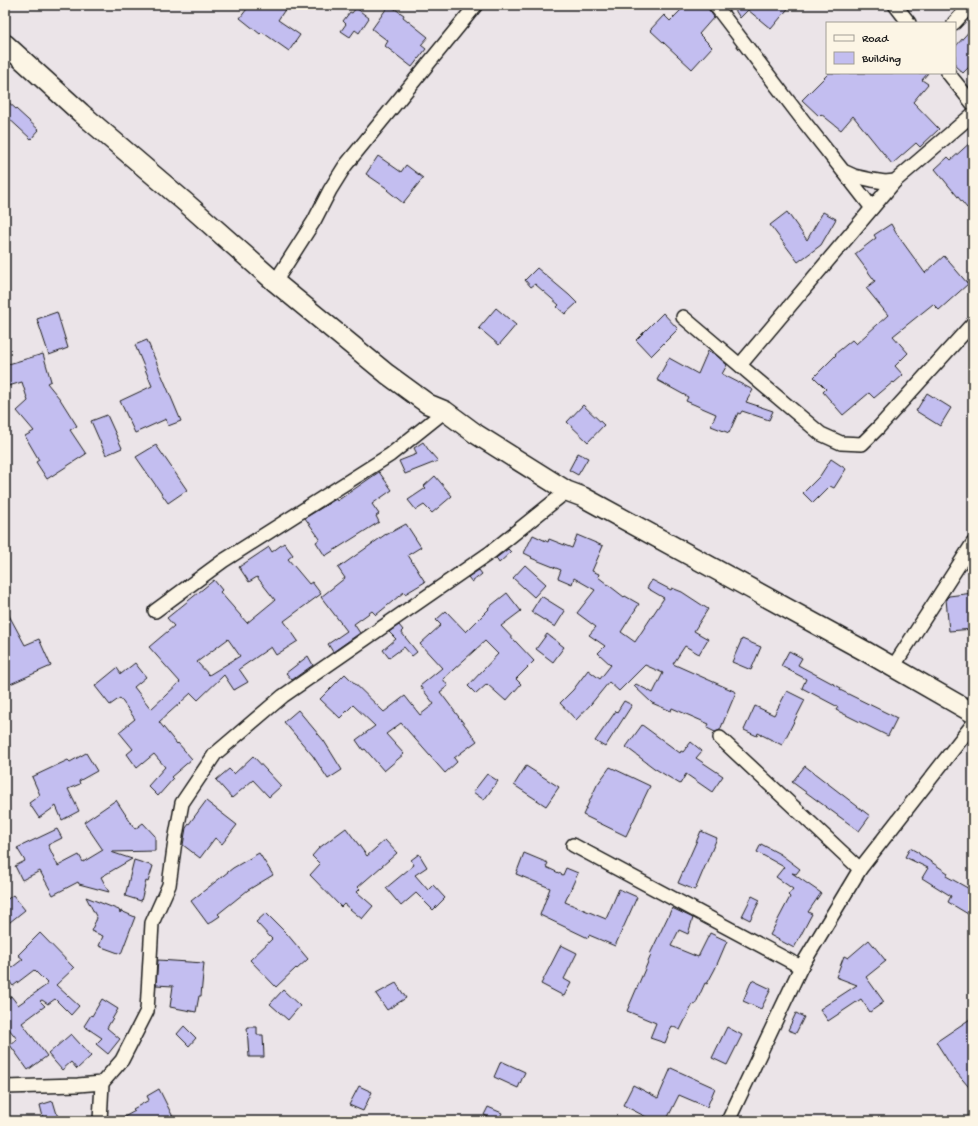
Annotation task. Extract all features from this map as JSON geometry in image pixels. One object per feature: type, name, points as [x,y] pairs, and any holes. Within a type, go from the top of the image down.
[{"type":"main road","points":[[5,44],[81,113],[185,202],[275,282],[386,374],[428,404],[445,412],[476,434],[567,491],[583,497],[893,667],[973,713]]},
{"type":"street","points":[[275,282],[314,221],[330,190],[345,166],[476,5]]},
{"type":"street","points":[[715,5],[872,208]]},
{"type":"street","points":[[895,5],[908,22]]},
{"type":"street","points":[[955,22],[972,5]]},
{"type":"street","points":[[949,74],[973,104]]},
{"type":"street","points":[[740,365],[895,181],[973,114]]},
{"type":"street","points":[[843,171],[854,176],[872,180],[885,182],[895,181]]},
{"type":"street","points":[[683,317],[821,434],[841,443],[862,444],[973,323]]},
{"type":"street","points":[[154,611],[223,561],[390,455],[445,412]]},
{"type":"street","points":[[100,1121],[102,1083],[122,1060],[147,1011],[152,923],[169,885],[182,803],[214,754],[284,696],[491,552],[567,491]]},
{"type":"street","points":[[893,667],[973,543]]},
{"type":"street","points":[[728,1121],[801,967],[860,869],[973,724]]},
{"type":"street","points":[[720,738],[860,869]]},
{"type":"street","points":[[573,845],[801,967]]},
{"type":"street","points":[[5,1087],[102,1083]]},
{"type":"building","points":[[250,5],[288,5],[278,20],[300,35],[289,51],[262,32],[260,34],[240,18]]},
{"type":"building","points":[[389,5],[404,15],[403,17],[428,37],[421,45],[426,49],[412,67],[385,46],[388,41],[372,29]]},
{"type":"building","points":[[686,5],[707,5],[714,17],[699,34],[712,47],[692,69],[650,30],[664,15],[670,21]]},
{"type":"building","points":[[732,5],[791,5],[771,29],[748,10],[740,18]]},
{"type":"building","points":[[356,8],[369,18],[359,33],[355,30],[350,37],[341,31],[346,24],[343,21],[350,12],[352,13]]},
{"type":"building","points":[[973,27],[973,63],[963,73],[956,67],[956,46]]},
{"type":"building","points":[[828,74],[927,74],[922,80],[928,84],[913,102],[939,129],[920,147],[916,143],[892,164],[853,116],[841,130],[821,114],[819,116],[802,100]]},
{"type":"building","points":[[5,99],[39,130],[31,139],[5,115]]},
{"type":"building","points":[[973,140],[973,203],[967,208],[935,169],[948,157],[951,160]]},
{"type":"building","points":[[378,156],[401,172],[406,165],[423,178],[403,203],[387,190],[388,189],[366,174]]},
{"type":"building","points":[[787,212],[807,240],[823,212],[836,219],[821,245],[798,262],[770,225]]},
{"type":"building","points":[[891,224],[925,273],[944,256],[968,284],[939,310],[933,304],[893,336],[908,353],[895,366],[903,375],[874,398],[869,393],[843,415],[823,392],[826,389],[814,377],[836,355],[835,354],[852,340],[856,344],[888,315],[866,288],[875,281],[855,254],[876,238],[874,235]]},
{"type":"building","points":[[537,268],[577,303],[565,314],[557,307],[559,305],[535,284],[531,287],[525,280]]},
{"type":"building","points":[[496,308],[516,325],[499,345],[479,328]]},
{"type":"building","points":[[57,312],[68,348],[49,355],[37,319]]},
{"type":"building","points":[[663,313],[678,329],[651,356],[636,340]]},
{"type":"building","points":[[147,340],[181,421],[168,426],[166,419],[135,433],[120,401],[152,386],[135,345]]},
{"type":"building","points":[[708,351],[715,354],[727,365],[722,374],[753,390],[746,402],[773,411],[769,420],[742,411],[740,414],[738,413],[729,433],[711,426],[716,414],[686,401],[688,397],[657,380],[669,358],[698,374]]},
{"type":"building","points":[[43,354],[51,381],[47,383],[60,399],[77,426],[70,430],[86,454],[47,479],[36,462],[39,460],[25,436],[34,431],[17,411],[28,401],[22,382],[5,387],[5,365]]},
{"type":"building","points":[[927,393],[951,408],[940,426],[916,411]]},
{"type":"building","points":[[583,405],[604,425],[588,442],[567,422]]},
{"type":"building","points":[[107,415],[122,448],[106,455],[91,421]]},
{"type":"building","points":[[423,442],[438,461],[405,474],[399,461],[417,454],[414,448]]},
{"type":"building","points":[[156,445],[187,490],[168,503],[136,457]]},
{"type":"building","points":[[578,453],[588,458],[578,475],[569,470]]},
{"type":"building","points":[[831,459],[846,469],[834,488],[830,486],[813,503],[803,493],[820,476]]},
{"type":"building","points":[[379,472],[392,490],[372,504],[379,514],[376,516],[379,522],[325,556],[316,542],[320,539],[305,518],[336,499],[337,501]]},
{"type":"building","points":[[435,476],[452,496],[432,513],[424,505],[416,510],[408,500],[426,488],[424,486]]},
{"type":"building","points":[[406,524],[421,547],[408,555],[425,582],[405,594],[404,592],[376,615],[372,611],[354,624],[360,633],[333,652],[328,644],[347,631],[321,597],[345,578],[338,568],[386,534]]},
{"type":"building","points":[[533,535],[548,542],[549,539],[572,548],[577,535],[603,546],[592,571],[599,574],[598,577],[624,597],[625,596],[639,604],[621,632],[635,642],[664,598],[647,588],[652,580],[671,590],[672,588],[682,592],[708,609],[694,631],[708,639],[699,654],[685,646],[673,664],[736,692],[720,730],[715,732],[707,728],[709,724],[672,708],[671,711],[652,703],[634,686],[636,684],[653,693],[663,673],[645,665],[619,691],[609,682],[576,720],[560,703],[573,690],[588,670],[600,679],[611,665],[598,653],[605,646],[589,635],[596,627],[577,613],[595,590],[574,578],[572,584],[558,578],[561,570],[531,558],[532,557],[524,553]]},
{"type":"building","points":[[284,543],[293,555],[288,559],[309,584],[312,582],[321,594],[284,621],[298,641],[276,655],[271,647],[239,669],[248,682],[234,690],[224,675],[198,700],[191,693],[159,722],[177,744],[178,743],[192,759],[171,777],[173,779],[158,796],[148,786],[165,767],[154,754],[137,768],[127,754],[133,749],[119,732],[135,719],[120,698],[110,705],[95,686],[117,668],[121,674],[135,663],[146,677],[134,687],[151,709],[180,682],[149,647],[174,626],[167,618],[214,580],[222,590],[220,592],[247,623],[275,600],[257,577],[249,582],[239,567],[269,547],[272,552]],"holes":[[[228,639],[240,656],[209,675],[197,662]]]},
{"type":"building","points":[[508,549],[511,552],[499,563],[496,558]]},
{"type":"building","points":[[525,565],[546,584],[534,597],[513,578]]},
{"type":"building","points":[[479,570],[482,574],[472,582],[468,577]]},
{"type":"building","points":[[507,593],[521,611],[501,626],[534,661],[516,679],[521,684],[506,701],[487,684],[476,694],[468,686],[498,654],[485,641],[443,679],[448,686],[440,692],[477,741],[454,758],[457,762],[445,773],[401,723],[386,734],[404,754],[384,771],[365,749],[363,750],[356,740],[375,726],[353,705],[340,718],[320,699],[345,674],[384,712],[405,696],[420,715],[434,704],[420,686],[442,668],[420,644],[441,625],[436,620],[446,611],[466,632],[489,609],[488,608]]},
{"type":"building","points":[[973,593],[973,629],[949,631],[946,599],[949,596]]},
{"type":"building","points":[[541,596],[565,611],[555,627],[531,612]]},
{"type":"building","points":[[5,608],[25,645],[39,639],[51,666],[8,685],[5,679]]},
{"type":"building","points":[[399,625],[403,630],[401,632],[417,652],[412,656],[404,647],[389,658],[383,650],[396,639],[389,632]]},
{"type":"building","points":[[547,634],[564,647],[553,662],[536,649]]},
{"type":"building","points":[[742,639],[761,647],[751,670],[732,662]]},
{"type":"building","points":[[789,651],[802,658],[798,665],[841,688],[840,690],[897,718],[888,736],[836,710],[838,707],[802,688],[806,679],[781,666]]},
{"type":"building","points":[[308,656],[313,665],[292,680],[286,673]]},
{"type":"building","points":[[787,691],[805,700],[782,745],[758,733],[757,736],[744,730],[755,706],[774,715]]},
{"type":"building","points":[[624,701],[632,705],[605,747],[595,741]]},
{"type":"building","points":[[298,710],[324,741],[342,770],[328,779],[313,756],[284,722]]},
{"type":"building","points":[[642,725],[680,753],[681,751],[683,752],[691,742],[702,751],[696,758],[723,776],[712,792],[686,774],[680,784],[654,768],[626,747]]},
{"type":"building","points":[[86,753],[97,771],[79,781],[80,784],[68,789],[79,811],[62,820],[56,806],[39,818],[29,803],[40,795],[32,777],[68,760],[70,762]]},
{"type":"building","points":[[253,756],[281,786],[269,797],[253,780],[232,798],[216,780],[229,769],[234,774]]},
{"type":"building","points":[[526,766],[559,787],[546,806],[514,785]]},
{"type":"building","points":[[805,766],[870,816],[859,831],[792,782]]},
{"type":"building","points":[[610,767],[650,786],[626,836],[583,815],[597,785]]},
{"type":"building","points":[[487,774],[498,781],[484,800],[473,792]]},
{"type":"building","points":[[116,800],[135,829],[143,823],[155,836],[155,851],[111,852],[132,859],[101,877],[109,892],[79,884],[78,882],[53,895],[40,871],[22,880],[15,866],[25,861],[17,848],[57,829],[62,838],[48,845],[58,866],[79,855],[83,862],[103,850],[84,822]]},
{"type":"building","points":[[206,801],[237,825],[222,844],[215,838],[200,858],[183,845],[186,828]]},
{"type":"building","points":[[346,828],[367,856],[385,840],[397,853],[358,887],[360,889],[357,892],[373,906],[362,919],[344,904],[341,907],[310,875],[320,864],[312,856],[319,848]]},
{"type":"building","points":[[701,831],[717,838],[695,890],[678,883]]},
{"type":"building","points":[[761,844],[780,854],[800,869],[796,874],[792,873],[821,893],[808,912],[812,914],[794,948],[770,935],[790,897],[788,895],[793,889],[776,877],[784,867],[757,852]]},
{"type":"building","points":[[910,848],[948,873],[946,876],[973,891],[973,917],[948,902],[951,896],[922,878],[928,868],[905,857]]},
{"type":"building","points":[[259,853],[273,875],[248,890],[218,914],[220,916],[208,924],[191,901],[233,868]]},
{"type":"building","points":[[524,853],[548,863],[546,867],[563,875],[566,868],[578,873],[565,902],[606,919],[619,889],[637,897],[615,946],[589,935],[588,938],[540,915],[550,888],[516,874]]},
{"type":"building","points":[[419,854],[427,867],[415,875],[428,890],[433,885],[445,898],[433,910],[416,893],[401,906],[386,888],[414,865],[411,860]]},
{"type":"building","points":[[134,860],[153,866],[148,882],[146,881],[141,901],[125,896]]},
{"type":"building","points":[[13,895],[25,910],[5,926],[5,901]]},
{"type":"building","points":[[752,896],[760,900],[750,920],[742,916]]},
{"type":"building","points":[[86,897],[119,910],[120,913],[121,911],[135,917],[121,954],[99,946],[103,936],[91,931],[97,918]]},
{"type":"building","points":[[672,908],[693,918],[688,934],[679,930],[671,946],[698,957],[710,933],[727,941],[715,969],[707,984],[705,983],[695,1005],[693,1004],[680,1030],[672,1026],[665,1043],[650,1038],[656,1023],[627,1011],[651,955],[650,954]]},
{"type":"building","points":[[266,913],[287,934],[308,959],[276,987],[250,960],[272,939],[256,922]]},
{"type":"building","points":[[40,933],[74,968],[56,985],[79,1006],[71,1015],[55,999],[48,1004],[42,1000],[40,1001],[45,1006],[22,1023],[47,1056],[28,1070],[10,1045],[17,1039],[5,1024],[5,1001],[11,996],[18,1005],[48,984],[34,970],[13,986],[5,976],[5,973],[23,959],[18,955]]},
{"type":"building","points":[[869,940],[886,961],[866,977],[884,1002],[870,1012],[861,999],[828,1021],[820,1009],[857,985],[836,977],[844,956],[848,958]]},
{"type":"building","points":[[561,945],[577,953],[564,979],[571,983],[564,996],[541,984]]},
{"type":"building","points":[[158,960],[204,963],[201,996],[199,996],[196,1012],[170,1007],[173,986],[156,985]]},
{"type":"building","points":[[752,980],[771,989],[761,1009],[743,1001]]},
{"type":"building","points":[[396,983],[406,998],[387,1010],[376,994]]},
{"type":"building","points":[[283,990],[300,1006],[288,1020],[270,1004]]},
{"type":"building","points":[[102,999],[118,1009],[107,1028],[120,1039],[108,1054],[96,1044],[102,1038],[84,1026]]},
{"type":"building","points":[[796,1013],[804,1017],[796,1033],[788,1030]]},
{"type":"building","points":[[973,1017],[973,1092],[952,1067],[936,1042]]},
{"type":"building","points":[[184,1026],[196,1038],[189,1046],[177,1034]]},
{"type":"building","points":[[247,1027],[257,1027],[257,1035],[263,1035],[264,1057],[249,1057]]},
{"type":"building","points":[[727,1027],[742,1035],[727,1065],[712,1058]]},
{"type":"building","points":[[71,1034],[91,1056],[77,1069],[71,1062],[62,1070],[48,1054]]},
{"type":"building","points":[[501,1061],[525,1072],[518,1088],[494,1077]]},
{"type":"building","points":[[671,1068],[715,1088],[707,1107],[679,1095],[666,1121],[654,1121],[623,1105],[633,1085],[658,1098]]},
{"type":"building","points":[[359,1086],[372,1092],[363,1111],[349,1105]]},
{"type":"building","points":[[159,1089],[175,1121],[117,1121],[135,1111],[133,1109],[149,1100],[147,1096]]},
{"type":"building","points":[[53,1101],[59,1121],[44,1121],[40,1105]]},
{"type":"building","points":[[488,1107],[502,1113],[498,1121],[484,1115]]}]
